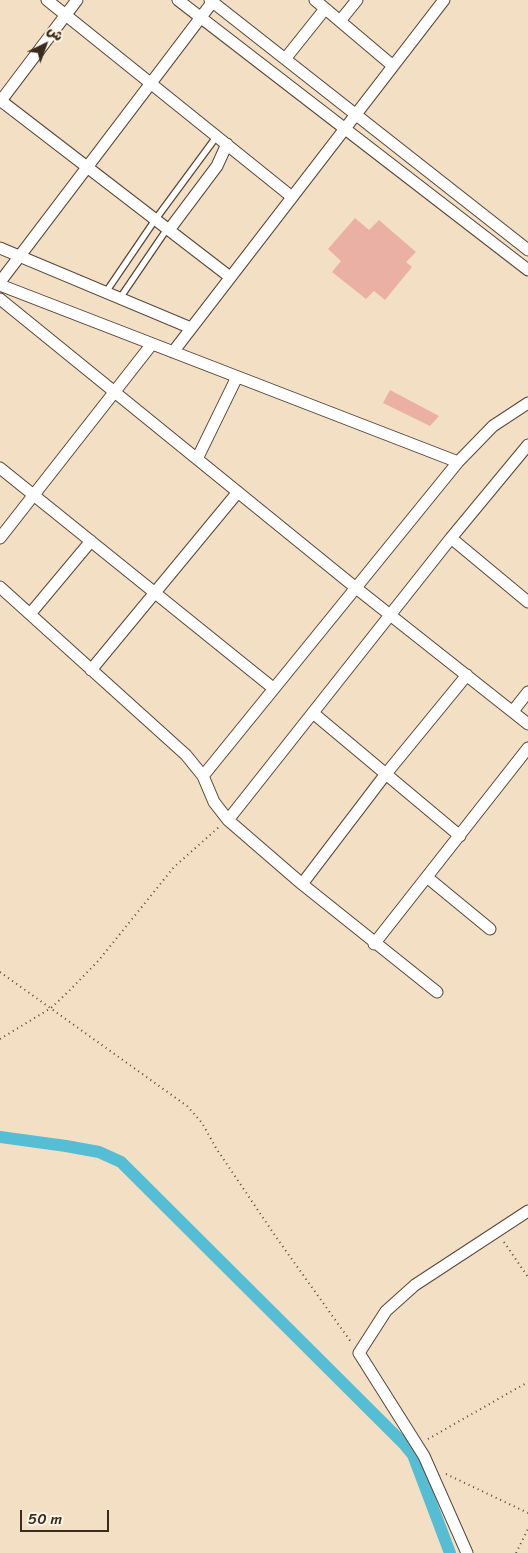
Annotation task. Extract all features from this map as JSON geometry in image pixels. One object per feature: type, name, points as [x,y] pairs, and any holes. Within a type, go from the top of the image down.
[{"type":"street","points":[[48,0],[292,197]]},
{"type":"street","points":[[78,0],[0,101],[230,277]]},
{"type":"street","points":[[178,0],[528,270]]},
{"type":"street","points":[[315,0],[393,66]]},
{"type":"street","points":[[340,21],[357,0]]},
{"type":"street","points":[[173,352],[444,0]]},
{"type":"street","points":[[458,462],[0,284],[213,1],[528,250]]},
{"type":"street","points":[[285,59],[325,9]]},
{"type":"street","points":[[168,230],[217,166],[227,144]]},
{"type":"street","points":[[0,248],[191,328]]},
{"type":"street","points":[[0,298],[356,588],[528,724]]},
{"type":"street","points":[[0,538],[152,344]]},
{"type":"street","points":[[197,459],[237,376]]},
{"type":"street","points":[[203,776],[458,462],[493,426],[528,403]]},
{"type":"street","points":[[228,820],[451,538],[516,458],[528,446]]},
{"type":"street","points":[[0,468],[273,688]]},
{"type":"street","points":[[91,670],[238,492]]},
{"type":"street","points":[[451,538],[528,602]]},
{"type":"street","points":[[30,614],[91,541]]},
{"type":"street","points":[[0,587],[186,755],[203,776],[214,802],[228,820],[374,944],[437,992]]},
{"type":"street","points":[[302,884],[385,775],[467,675]]},
{"type":"street","points":[[513,711],[528,692]]},
{"type":"street","points":[[312,713],[460,836]]},
{"type":"street","points":[[374,944],[428,878],[528,748]]},
{"type":"street","points":[[428,878],[490,929]]},
{"type":"street","points":[[467,1553],[431,1470],[359,1353],[386,1311],[397,1300],[453,1258],[528,1211]]},
{"type":"lane","points":[[106,292],[155,220],[217,136]]},
{"type":"lane","points":[[120,298],[168,230]]},
{"type":"path","points":[[0,1039],[51,1008],[98,960],[174,868],[228,820]]},
{"type":"path","points":[[0,972],[187,1106],[202,1123],[216,1148],[276,1237],[359,1353]]},
{"type":"path","points":[[497,1231],[528,1277]]},
{"type":"path","points":[[417,1445],[528,1382]]},
{"type":"path","points":[[431,1470],[465,1482],[528,1513]]},
{"type":"path","points":[[516,1553],[528,1529]]},
{"type":"building","points":[[355,218],[369,230],[379,220],[416,252],[406,262],[412,267],[385,300],[374,291],[366,299],[332,272],[341,261],[328,249]]},
{"type":"building","points":[[390,390],[439,416],[430,426],[383,403]]},
{"type":"waterway","points":[[0,1137],[99,1152],[121,1162],[404,1444],[413,1455],[450,1553]]}]
